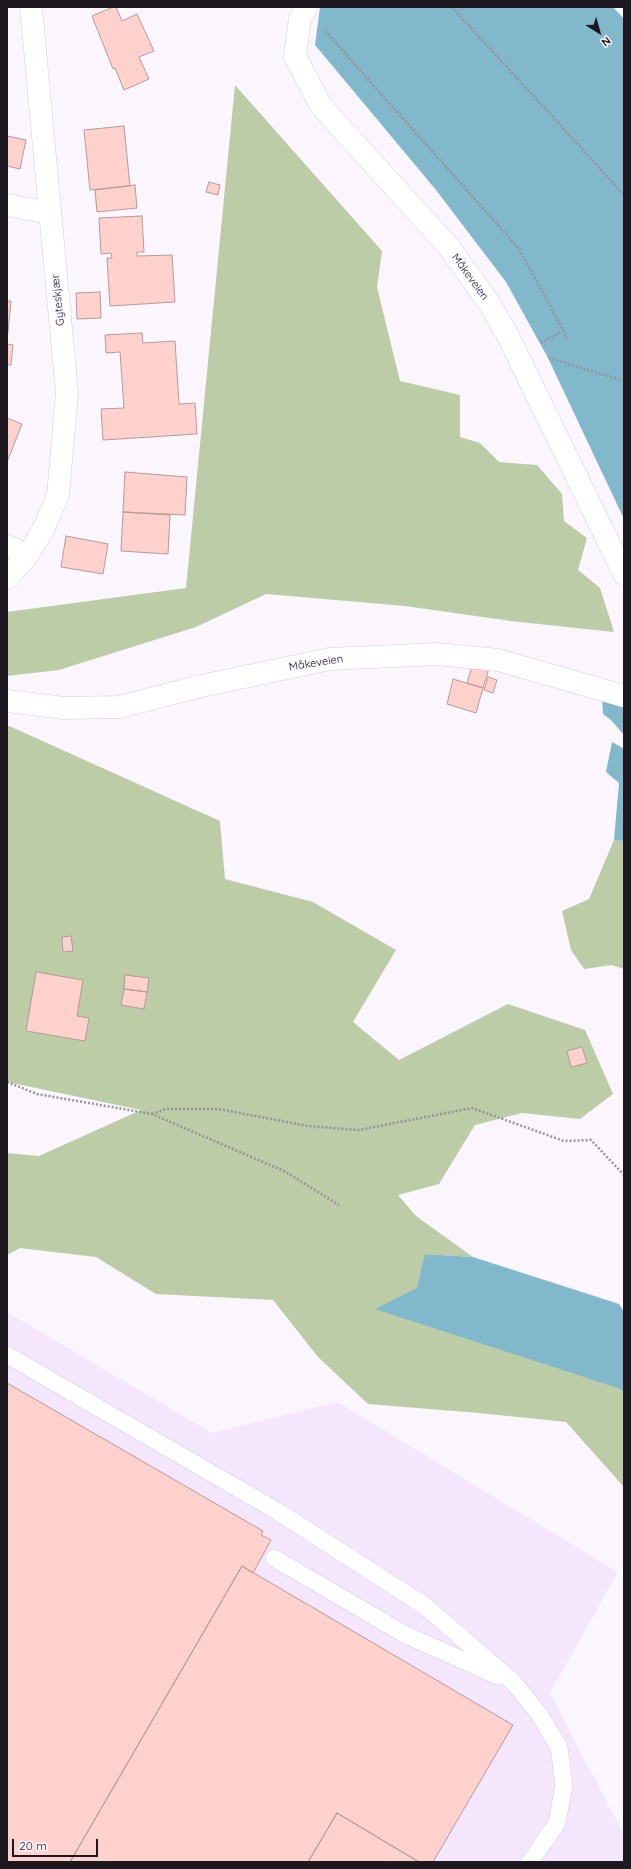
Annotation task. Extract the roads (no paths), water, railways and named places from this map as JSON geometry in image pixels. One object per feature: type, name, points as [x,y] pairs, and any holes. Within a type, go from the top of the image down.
[{"type":"street","name":"Gyteskjær","points":[[7,578],[28,555],[44,528],[58,495],[67,393],[31,7]]},
{"type":"street","name":"Måkeveien","points":[[307,7],[300,18],[295,56],[321,106],[449,247],[491,306],[508,336],[624,574]]},
{"type":"street","points":[[7,205],[50,213]]},
{"type":"street","points":[[7,546],[28,555]]},
{"type":"street","name":"Måkeveien","points":[[7,701],[64,708],[119,707],[201,686],[330,658],[437,654],[498,660],[624,696]]},
{"type":"lane","points":[[7,1355],[277,1512],[425,1606],[514,1683],[539,1714],[559,1747],[564,1785],[557,1823],[530,1862]]},
{"type":"lane","points":[[274,1558],[404,1634],[514,1683]]},
{"type":"water","points":[[320,7],[613,7],[624,19],[624,519],[548,358],[506,282],[436,190],[315,45]]},
{"type":"water","points":[[602,697],[624,702],[624,735],[611,720],[603,714]]},
{"type":"water","points":[[612,742],[623,748],[624,747],[624,841],[614,840],[619,783],[606,772]]},
{"type":"water","points":[[425,1254],[473,1257],[619,1304],[624,1312],[624,1392],[618,1388],[375,1309],[417,1288]]}]
